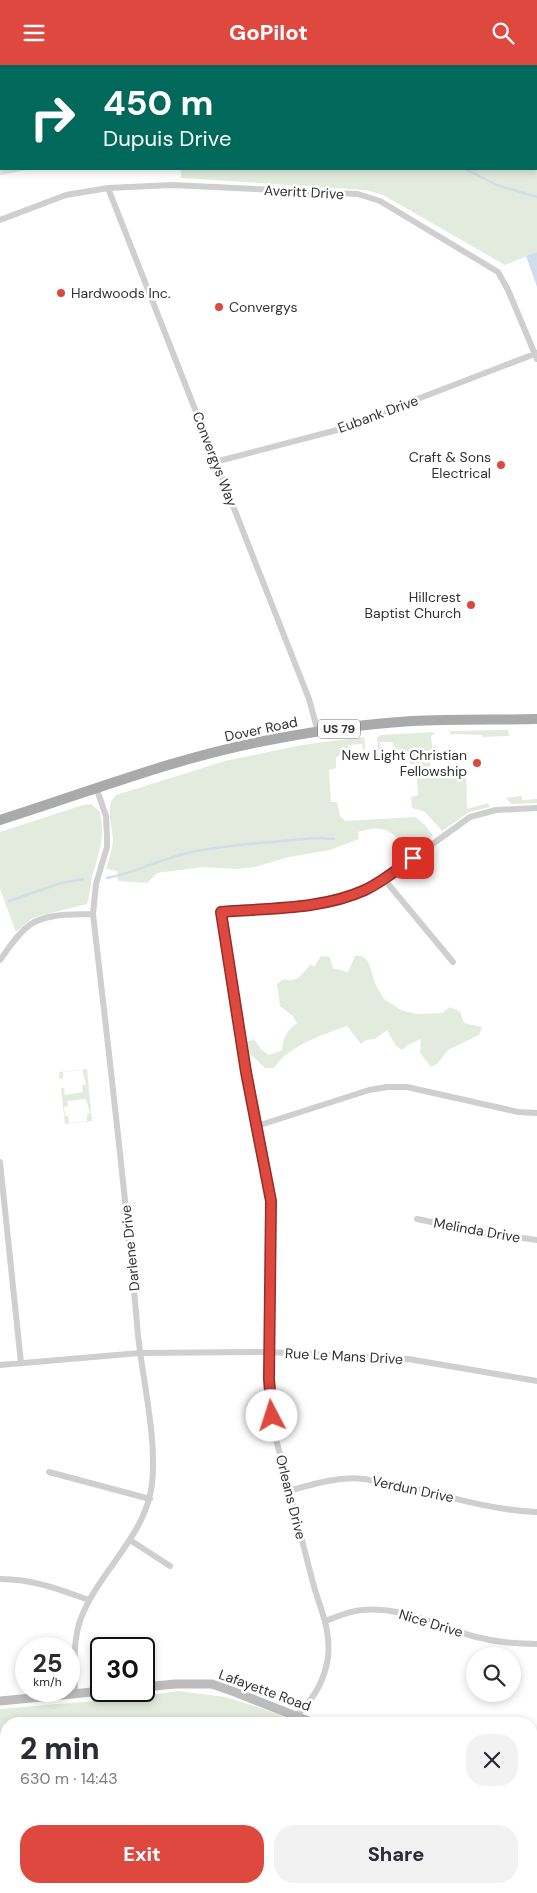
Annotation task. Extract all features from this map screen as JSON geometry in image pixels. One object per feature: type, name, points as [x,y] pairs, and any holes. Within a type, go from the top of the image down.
[{"type":"main road","name":"Dover Road","points":[[0,820],[96,787],[214,753],[268,740],[411,721],[537,719]]},
{"type":"main road","name":"Lafayette Road","points":[[155,1686],[176,1684],[212,1685],[296,1716]]},
{"type":"main road","points":[[0,1701],[15,1700]]},
{"type":"street","name":"Averitt Drive","points":[[0,220],[66,195],[108,188],[180,185],[358,194],[380,201],[498,272],[508,290],[536,355]]},
{"type":"street","name":"Convergys Way","points":[[108,188],[309,699],[318,732]]},
{"type":"street","name":"Eubank Drive","points":[[216,462],[337,430],[536,355]]},
{"type":"street","name":"Darlene Drive","points":[[76,1637],[80,1620],[89,1600],[130,1540],[150,1499],[153,1453],[140,1353],[127,1214],[93,914],[96,884],[107,837],[106,816],[96,787]]},
{"type":"street","points":[[453,962],[384,879],[470,817],[496,810],[537,808]]},
{"type":"street","name":"Orleans Drive","points":[[296,1716],[309,1704],[322,1681],[328,1658],[328,1639],[326,1621],[314,1587],[272,1416],[269,1379],[271,1201],[246,1072],[221,912],[314,904],[360,892],[384,879]]},
{"type":"street","points":[[0,961],[17,938],[31,924],[50,918],[93,914]]},
{"type":"street","points":[[257,1126],[369,1090],[387,1087],[416,1088],[520,1113],[537,1113]]},
{"type":"street","points":[[0,1162],[21,1363]]},
{"type":"street","name":"Melinda Drive","points":[[417,1219],[480,1232],[537,1240]]},
{"type":"street","name":"Rue Le Mans Drive","points":[[0,1365],[140,1353],[270,1352],[408,1359],[537,1381]]},
{"type":"street","points":[[49,1472],[150,1499]]},
{"type":"street","name":"Verdun Drive","points":[[289,1491],[324,1481],[363,1479],[491,1506],[537,1512]]},
{"type":"street","points":[[130,1540],[170,1566]]},
{"type":"street","points":[[0,1579],[44,1584],[89,1600]]},
{"type":"street","name":"Nice Drive","points":[[326,1621],[352,1611],[376,1609],[399,1612],[477,1637],[521,1644],[537,1644]]},
{"type":"shaded area","points":[[0,170],[27,170],[0,175]]},
{"type":"shaded area","points":[[181,170],[537,170],[537,252],[505,265],[383,195],[366,190],[181,178]]},
{"type":"shaded area","points":[[508,730],[509,736],[483,737],[482,735],[450,734],[450,731]]},
{"type":"shaded area","points":[[434,732],[431,736],[433,754],[430,755],[431,773],[466,773],[467,809],[488,803],[490,807],[469,812],[442,831],[425,812],[412,808],[411,797],[418,795],[416,765],[410,764],[406,752],[395,748],[392,742],[380,742],[380,749],[378,750],[377,738],[380,735]]},
{"type":"shaded area","points":[[363,737],[365,740],[365,751],[362,744],[348,745],[348,752],[336,758],[336,768],[329,770],[331,802],[337,802],[340,816],[346,821],[415,817],[425,825],[433,836],[414,851],[391,833],[381,829],[371,829],[358,832],[359,839],[330,850],[289,857],[255,867],[237,869],[203,867],[157,873],[147,883],[118,881],[117,871],[106,869],[113,841],[110,805],[116,795],[225,761],[302,745]]},
{"type":"shaded area","points":[[522,796],[522,800],[537,799],[537,803],[511,804],[506,798]]},
{"type":"shaded area","points":[[91,804],[99,811],[102,836],[87,904],[31,919],[16,932],[0,889],[0,832]]},
{"type":"shaded area","points":[[321,956],[330,957],[333,968],[348,972],[355,956],[362,956],[368,961],[375,983],[384,999],[401,1010],[416,1014],[442,1013],[450,1007],[460,1012],[464,1023],[482,1027],[479,1035],[448,1050],[437,1064],[431,1067],[420,1053],[421,1039],[402,1050],[396,1046],[387,1030],[375,1039],[366,1040],[361,1044],[347,1026],[298,1047],[274,1068],[265,1068],[246,1050],[244,1043],[254,1039],[261,1049],[269,1055],[282,1050],[286,1035],[297,1023],[293,1016],[280,1006],[277,984],[284,979],[296,979],[311,964],[314,967]]},
{"type":"shaded area","points":[[87,1069],[92,1121],[65,1124],[59,1072]],"holes":[[[82,1070],[86,1084],[82,1085],[83,1092],[65,1095],[64,1088],[61,1088],[60,1079],[63,1078],[63,1072]],[[86,1099],[90,1113],[87,1114],[87,1121],[69,1123],[68,1116],[65,1116],[64,1107],[68,1106],[67,1101]]]},
{"type":"shaded area","points":[[178,1691],[225,1697],[285,1717],[0,1717],[0,1709],[90,1701],[155,1702],[155,1694]]},
{"type":"water","points":[[537,252],[537,287],[526,256]]},
{"type":"waterway","points":[[467,170],[497,185],[537,197]]},
{"type":"waterway","points":[[107,878],[128,873],[170,858],[207,849],[315,838],[334,839]]},
{"type":"waterway","points":[[9,901],[61,883],[83,879]]},
{"type":"place","name":"Hardwoods Inc.","points":[[61,293]]},
{"type":"place","name":"Convergys","points":[[219,307]]},
{"type":"place","name":"Craft & Sons Electrical","points":[[501,465]]},
{"type":"place","name":"Hillcrest Baptist Church","points":[[471,605]]},
{"type":"place","name":"New Light Christian Fellowship","points":[[477,763]]},
{"type":"route","points":[[272,1416],[269,1379],[271,1201],[246,1072],[221,912],[314,904],[340,899],[365,890],[413,858]]}]
